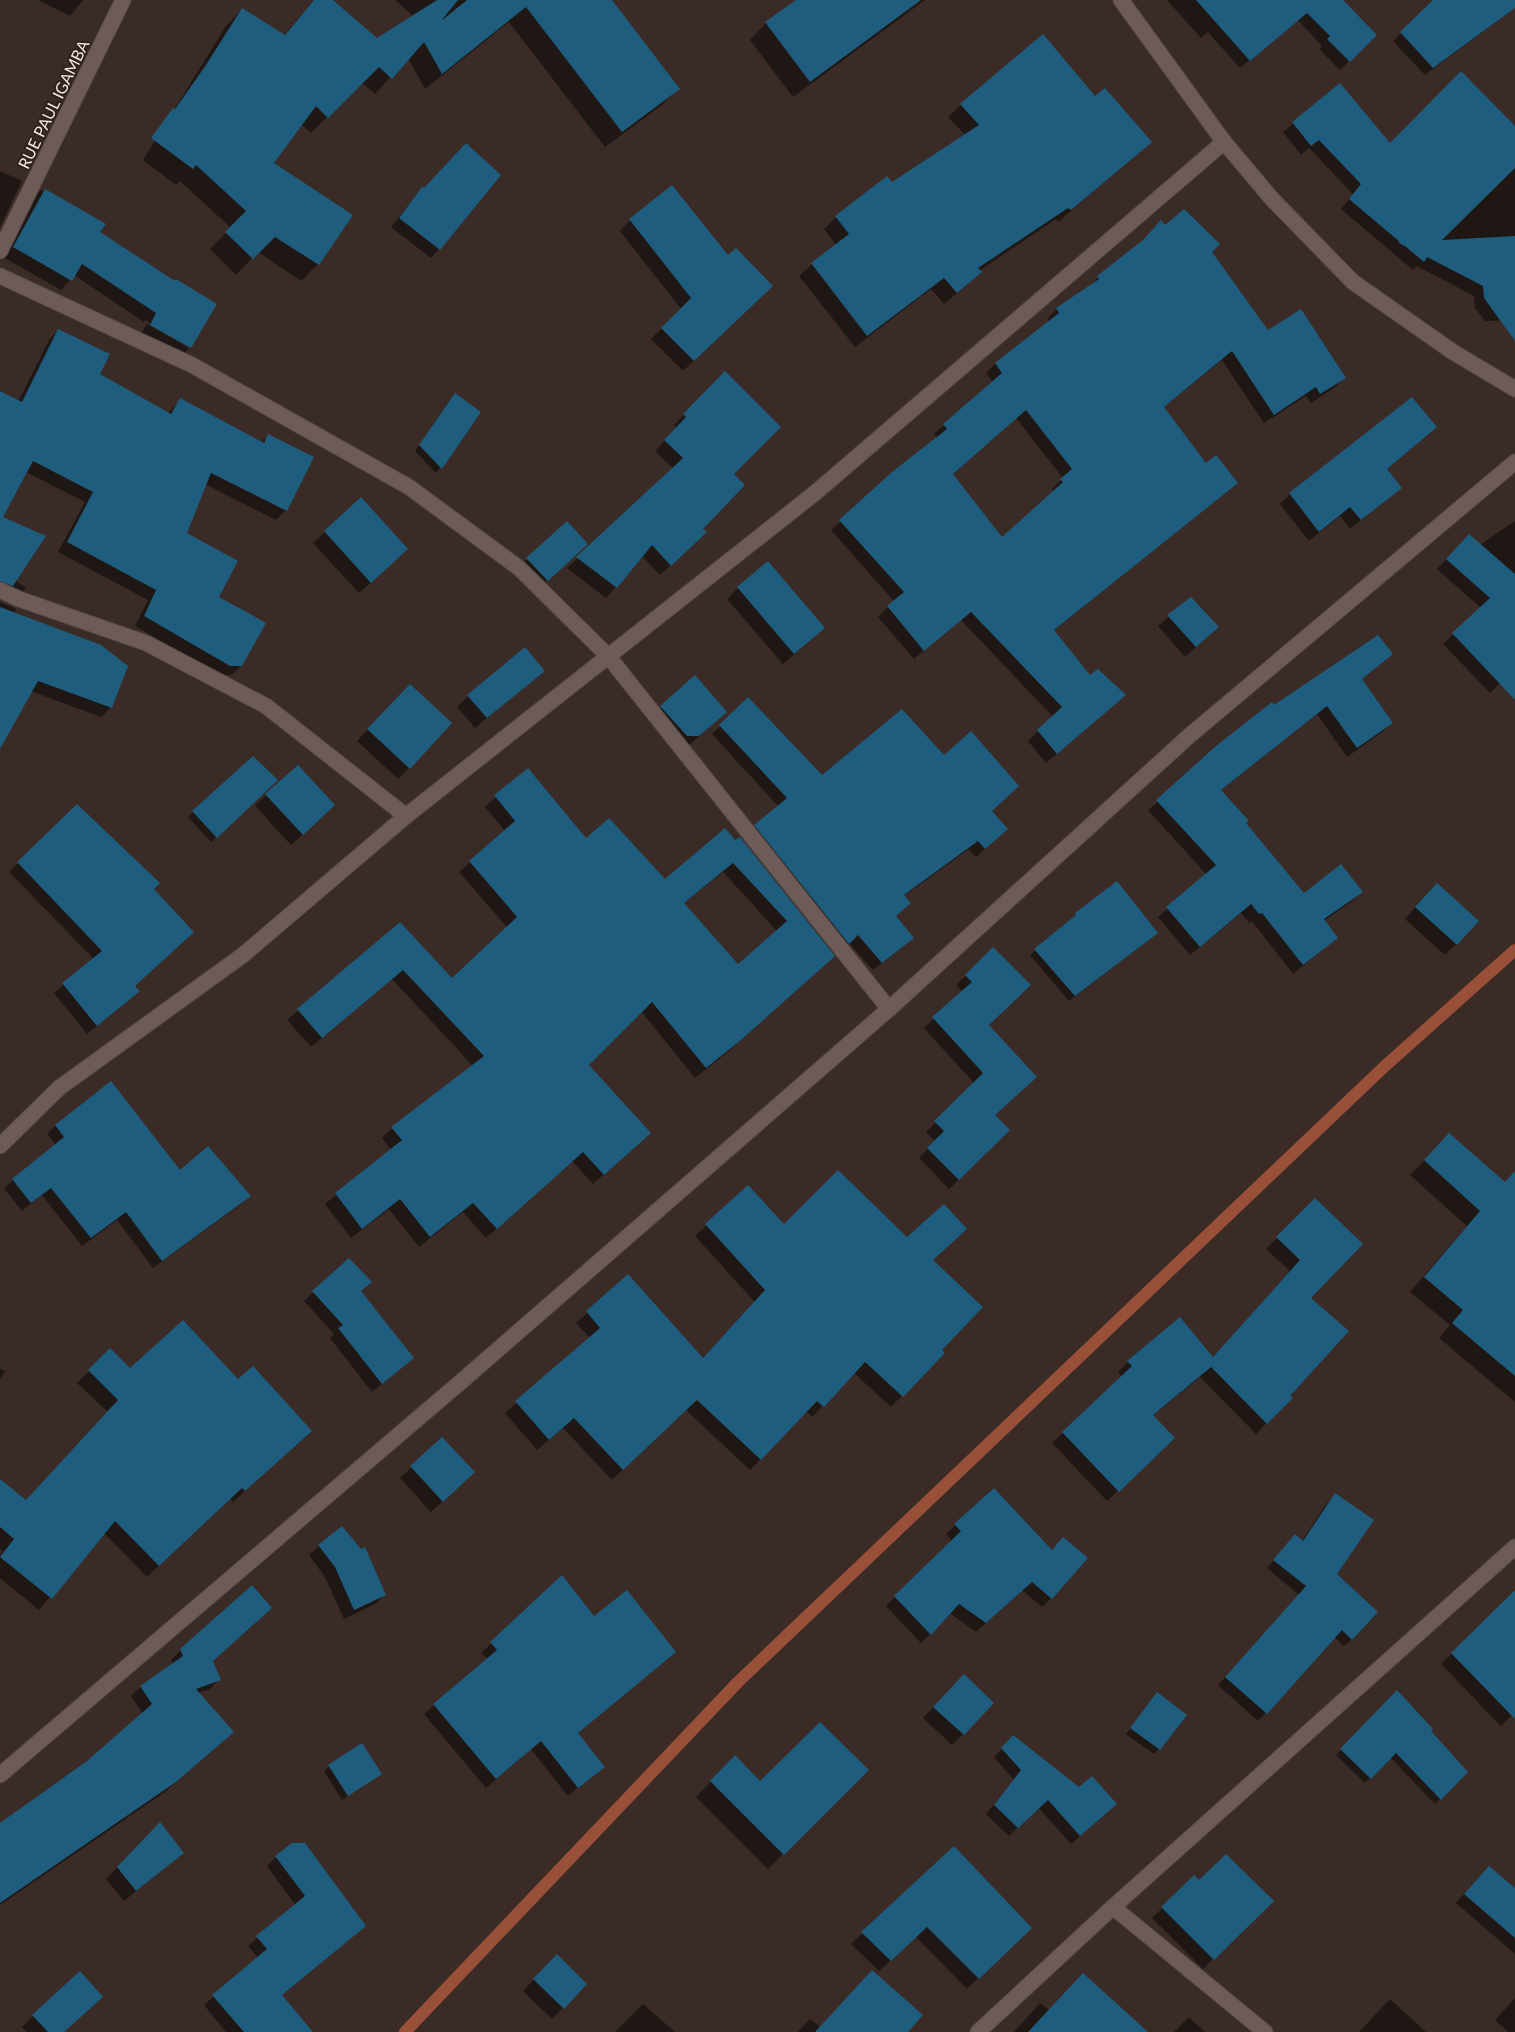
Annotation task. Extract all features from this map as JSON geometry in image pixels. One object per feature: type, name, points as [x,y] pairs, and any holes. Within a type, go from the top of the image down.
[{"type":"street","name":"RUE PAUL IGAMBA","points":[[0,251],[123,0]]},
{"type":"street","points":[[1121,0],[1224,142],[1272,199],[1353,282],[1453,352],[1515,389]]},
{"type":"street","points":[[0,1146],[59,1088],[244,955],[406,816],[815,493],[1224,142]]},
{"type":"street","points":[[0,276],[192,365],[409,487],[519,568],[608,656],[889,1009]]},
{"type":"street","points":[[0,1775],[464,1380],[889,1009],[1189,736],[1515,462]]},
{"type":"street","points":[[0,590],[19,599],[146,643],[266,706],[406,816]]},
{"type":"street","points":[[978,2032],[1515,1546]]},
{"type":"street","points":[[1114,1907],[1264,2032]]},
{"type":"building","points":[[314,0],[333,0],[377,38],[437,0],[458,0],[441,21],[467,0],[612,0],[680,89],[622,132],[526,7],[442,74],[424,42],[392,79],[379,67],[328,118],[316,106],[274,163],[353,215],[319,265],[275,237],[253,259],[225,232],[246,211],[196,165],[193,169],[151,138],[173,108],[175,109],[206,65],[242,8],[285,35]]},
{"type":"building","points":[[796,0],[921,0],[810,82],[765,22]]},
{"type":"building","points":[[1196,0],[1343,0],[1377,35],[1350,62],[1327,39],[1330,36],[1307,13],[1250,61]]},
{"type":"building","points":[[1433,0],[1515,0],[1515,8],[1433,68],[1400,32]]},
{"type":"building","points":[[1043,34],[1095,96],[1105,88],[1152,142],[1071,210],[1068,208],[978,268],[982,272],[957,293],[944,278],[867,336],[811,263],[849,234],[835,216],[887,176],[892,182],[979,125],[960,104]]},
{"type":"building","points":[[1461,71],[1515,126],[1515,168],[1442,240],[1515,236],[1515,341],[1484,298],[1483,286],[1427,257],[1424,262],[1405,246],[1397,242],[1400,242],[1349,199],[1361,184],[1319,140],[1311,146],[1292,122],[1340,83],[1390,143]]},
{"type":"building","points":[[466,143],[501,175],[440,250],[399,218],[422,187],[424,188]]},
{"type":"building","points":[[672,185],[728,255],[736,248],[773,286],[694,361],[661,328],[691,298],[629,219]]},
{"type":"building","points":[[45,189],[106,224],[100,232],[175,281],[176,279],[217,304],[191,348],[150,325],[156,313],[82,264],[72,281],[13,247]]},
{"type":"building","points":[[1184,209],[1220,244],[1212,252],[1268,330],[1301,309],[1346,378],[1320,394],[1316,387],[1274,415],[1232,351],[1164,407],[1206,463],[1216,455],[1238,483],[1054,630],[1090,675],[1098,669],[1126,695],[1057,754],[1037,730],[1062,707],[971,612],[924,651],[887,606],[904,592],[839,520],[892,472],[947,429],[943,424],[1002,373],[995,363],[1059,313],[1056,308],[1099,279],[1097,276],[1143,240],[1161,220],[1165,225]],"holes":[[[1026,410],[1072,469],[1060,479],[1063,482],[1002,537],[953,474]]]},
{"type":"building","points":[[58,329],[110,354],[100,374],[171,414],[180,398],[264,443],[268,434],[314,457],[287,511],[211,473],[187,533],[238,561],[219,597],[237,607],[237,609],[238,607],[266,623],[242,666],[230,666],[144,616],[156,590],[67,542],[93,492],[33,461],[3,517],[46,536],[13,586],[0,581],[0,391],[22,402]]},
{"type":"building","points":[[725,371],[781,427],[734,474],[745,485],[703,529],[707,532],[671,566],[652,545],[617,588],[576,557],[683,458],[664,440],[686,417],[683,414]]},
{"type":"building","points":[[455,393],[481,412],[442,469],[419,445]]},
{"type":"building","points":[[1412,397],[1437,427],[1387,469],[1402,488],[1361,520],[1350,507],[1319,532],[1289,493]]},
{"type":"building","points":[[361,497],[408,549],[371,583],[324,531]]},
{"type":"building","points":[[567,521],[588,544],[548,581],[526,558]]},
{"type":"building","points":[[1469,534],[1515,574],[1515,700],[1452,633],[1490,598],[1446,559]]},
{"type":"building","points":[[768,561],[825,628],[794,654],[737,587]]},
{"type":"building","points":[[1191,597],[1219,627],[1196,647],[1167,615]]},
{"type":"building","points":[[0,607],[101,645],[128,666],[112,708],[38,681],[0,749]]},
{"type":"building","points":[[1378,635],[1393,654],[1362,679],[1393,723],[1357,748],[1327,706],[1221,790],[1249,821],[1246,823],[1304,893],[1341,864],[1363,892],[1324,919],[1338,938],[1303,965],[1262,913],[1259,914],[1251,904],[1200,947],[1166,907],[1216,865],[1156,800],[1216,746],[1272,702],[1274,705]]},
{"type":"building","points":[[525,647],[545,671],[487,718],[467,695]]},
{"type":"building","points":[[695,675],[727,712],[699,736],[687,736],[660,706]]},
{"type":"building","points":[[410,684],[452,723],[410,769],[367,729]]},
{"type":"building","points":[[748,697],[822,775],[902,709],[944,755],[971,731],[1019,786],[992,811],[1008,829],[985,849],[978,841],[904,895],[911,903],[896,916],[914,938],[882,963],[858,935],[849,944],[754,825],[787,798],[719,725]]},
{"type":"building","points":[[253,756],[278,780],[217,838],[192,811]]},
{"type":"building","points":[[298,765],[335,805],[303,835],[265,794]]},
{"type":"building","points":[[528,768],[586,838],[609,818],[665,879],[725,828],[735,840],[740,837],[835,956],[741,1040],[706,1068],[652,1002],[589,1065],[651,1133],[604,1175],[583,1152],[497,1229],[473,1203],[430,1237],[400,1199],[362,1229],[335,1193],[402,1140],[391,1127],[484,1056],[403,970],[322,1038],[297,1009],[400,922],[452,978],[517,917],[469,861],[515,821],[494,795]],"holes":[[[733,863],[787,921],[738,964],[684,903]]]},
{"type":"building","points":[[77,804],[160,883],[154,889],[194,932],[135,986],[140,991],[97,1026],[62,983],[102,951],[17,862]]},
{"type":"building","points":[[1117,881],[1158,933],[1075,996],[1034,949],[1076,915],[1075,913]]},
{"type":"building","points":[[1437,883],[1479,921],[1457,945],[1415,907]]},
{"type":"building","points":[[993,947],[1031,985],[989,1025],[1037,1077],[995,1115],[1010,1130],[959,1180],[927,1148],[944,1131],[934,1121],[983,1073],[932,1017],[972,982],[965,975]]},
{"type":"building","points":[[111,1081],[180,1170],[208,1146],[251,1196],[162,1261],[126,1212],[91,1238],[51,1188],[31,1203],[12,1179],[64,1137],[55,1125]]},
{"type":"building","points":[[1449,1133],[1505,1182],[1515,1171],[1515,1376],[1452,1323],[1463,1310],[1424,1277],[1480,1211],[1424,1160]]},
{"type":"building","points":[[838,1170],[907,1237],[944,1204],[967,1229],[933,1260],[983,1307],[942,1350],[945,1353],[903,1397],[865,1362],[824,1407],[817,1401],[761,1460],[697,1400],[623,1470],[574,1418],[549,1440],[515,1401],[600,1328],[586,1311],[628,1274],[703,1358],[765,1290],[705,1224],[748,1185],[784,1224]]},
{"type":"building","points":[[1315,1198],[1363,1244],[1311,1298],[1349,1331],[1290,1396],[1293,1398],[1267,1424],[1211,1367],[1153,1415],[1175,1438],[1119,1492],[1062,1432],[1132,1366],[1127,1361],[1180,1317],[1213,1357],[1300,1260],[1276,1237]]},
{"type":"building","points":[[349,1258],[372,1282],[361,1291],[414,1358],[382,1384],[338,1328],[343,1325],[312,1291]]},
{"type":"building","points":[[183,1320],[238,1379],[253,1366],[312,1431],[245,1491],[242,1488],[159,1566],[115,1521],[52,1599],[0,1557],[14,1539],[0,1527],[0,1479],[26,1500],[118,1400],[88,1370],[110,1348],[130,1368]]},
{"type":"building","points":[[442,1437],[475,1472],[443,1502],[410,1466]]},
{"type":"building","points":[[994,1488],[1052,1550],[1063,1537],[1088,1558],[1052,1599],[1032,1582],[986,1623],[959,1604],[931,1635],[894,1596],[961,1531],[954,1524]]},
{"type":"building","points":[[1335,1493],[1374,1520],[1337,1574],[1378,1612],[1352,1640],[1342,1630],[1267,1714],[1225,1677],[1306,1586],[1273,1560],[1295,1534],[1303,1541]]},
{"type":"building","points":[[342,1526],[361,1549],[365,1547],[386,1595],[354,1610],[335,1567],[318,1545]]},
{"type":"building","points":[[562,1575],[594,1616],[627,1590],[676,1652],[578,1733],[605,1767],[578,1788],[541,1741],[496,1779],[433,1704],[497,1650],[490,1642]]},
{"type":"building","points":[[252,1585],[272,1608],[213,1661],[221,1680],[196,1689],[234,1732],[176,1782],[0,1903],[0,1823],[87,1761],[152,1704],[140,1686],[183,1656],[180,1649]]},
{"type":"building","points":[[1515,1590],[1515,1719],[1451,1653]]},
{"type":"building","points":[[964,1674],[994,1703],[964,1735],[933,1707]]},
{"type":"building","points":[[1397,1690],[1433,1729],[1431,1731],[1468,1772],[1441,1800],[1396,1753],[1371,1779],[1340,1749]]},
{"type":"building","points":[[1157,1692],[1187,1715],[1160,1750],[1130,1728]]},
{"type":"building","points":[[820,1722],[869,1770],[784,1855],[710,1781],[735,1755],[760,1781]]},
{"type":"building","points":[[1013,1735],[1079,1787],[1092,1776],[1117,1804],[1080,1836],[1048,1800],[1018,1828],[994,1805],[1021,1770],[1001,1748]]},
{"type":"building","points":[[362,1743],[382,1774],[348,1796],[328,1765]]},
{"type":"building","points":[[160,1822],[184,1853],[136,1891],[117,1867]]},
{"type":"building","points":[[292,1843],[305,1843],[366,1926],[282,1995],[313,2032],[244,2032],[212,1995],[267,1949],[256,1936],[305,1896],[275,1856]]},
{"type":"building","points":[[954,1846],[1032,1928],[979,1979],[927,1927],[891,1961],[861,1932]]},
{"type":"building","points":[[1226,1854],[1274,1901],[1214,1960],[1161,1907],[1194,1875],[1199,1880]]},
{"type":"building","points":[[1489,1866],[1515,1888],[1515,1938],[1464,1894]]},
{"type":"building","points":[[557,1954],[587,1984],[564,2009],[533,1979]]},
{"type":"building","points":[[872,1970],[923,2015],[908,2032],[815,2032]]},
{"type":"building","points":[[80,1971],[103,1997],[64,2032],[48,2032],[32,2015]]},
{"type":"building","points":[[1083,1973],[1148,2032],[1028,2032]]},
{"type":"waterway","points":[[405,2032],[738,1682],[1385,1066],[1515,950]]}]
